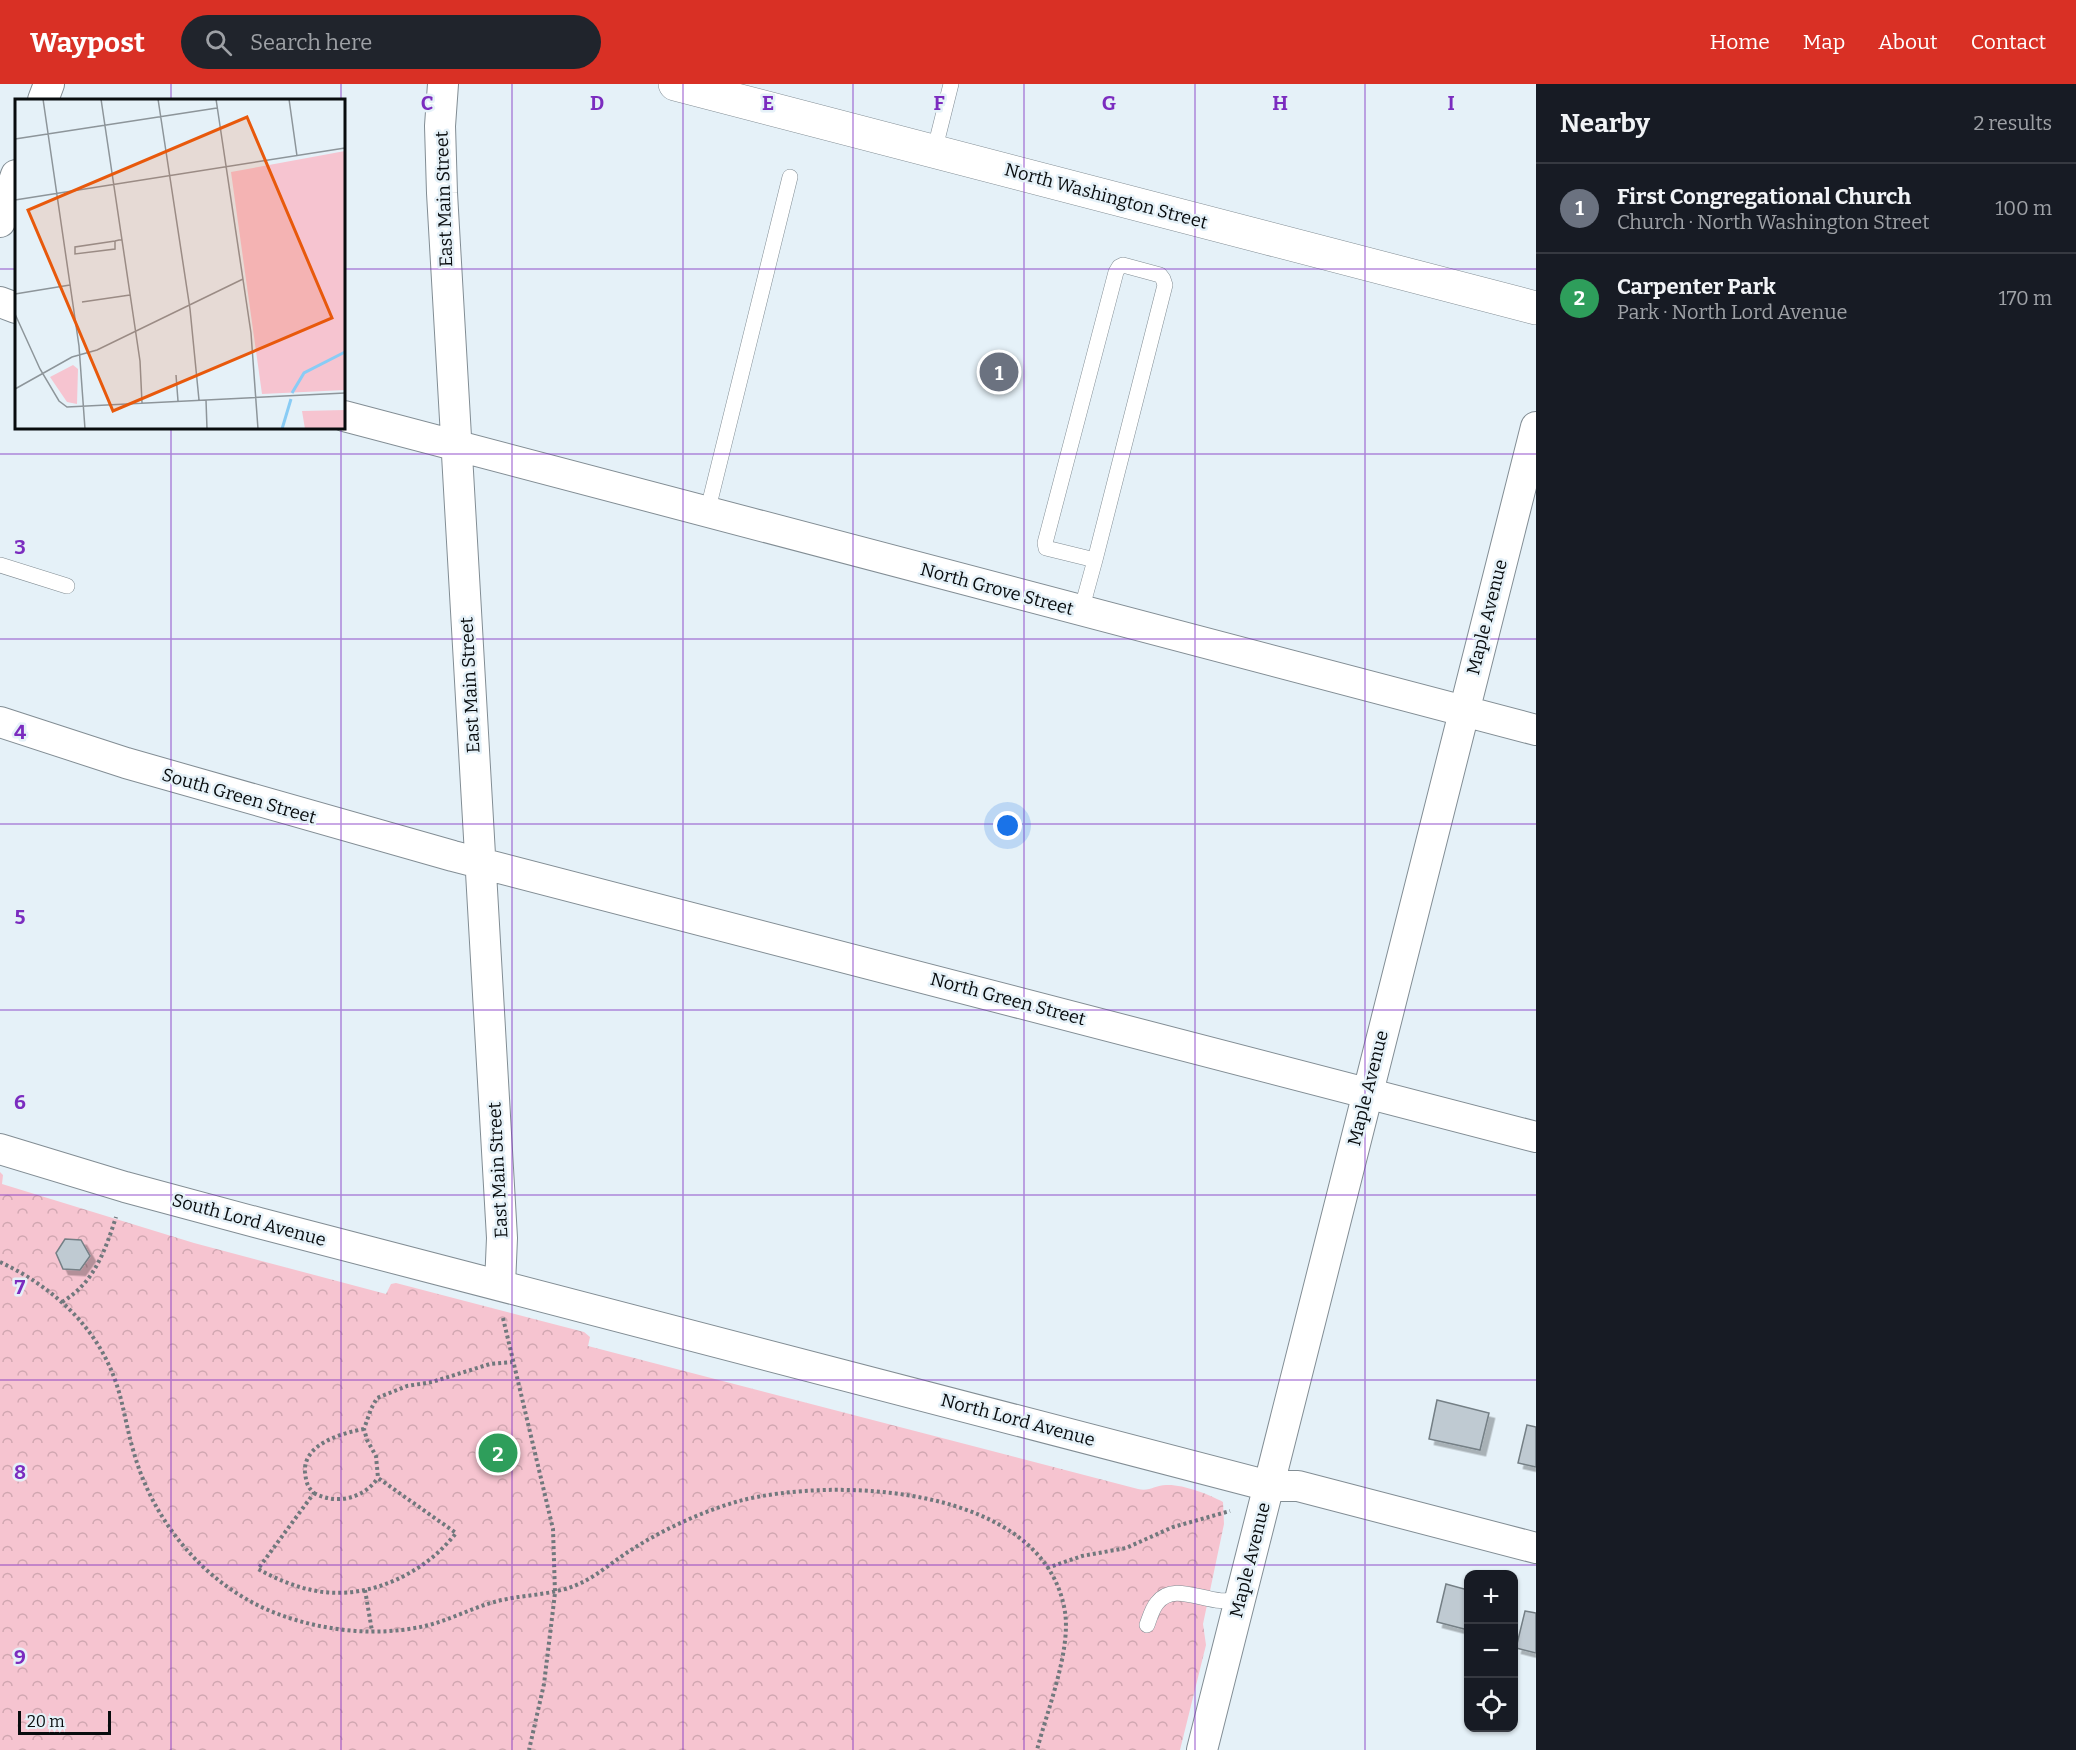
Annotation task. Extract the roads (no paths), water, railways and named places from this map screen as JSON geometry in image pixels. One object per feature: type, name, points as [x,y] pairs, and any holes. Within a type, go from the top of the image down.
[{"type":"street","points":[[43,99],[49,84]]},
{"type":"street","name":"East Main Street","points":[[443,84],[440,126],[441,159],[502,1238],[501,1286]]},
{"type":"street","name":"North Washington Street","points":[[675,84],[1536,308]]},
{"type":"street","points":[[0,222],[15,178]]},
{"type":"street","points":[[0,302],[15,308]]},
{"type":"street","name":"North Grove Street","points":[[345,416],[1536,730]]},
{"type":"street","name":"Maple Avenue","points":[[1202,1750],[1536,427]]},
{"type":"street","name":"South Green Street","points":[[0,722],[116,760],[255,801],[480,862]]},
{"type":"street","name":"North Green Street","points":[[480,862],[1536,1137]]},
{"type":"street","name":"South Lord Avenue","points":[[0,1149],[125,1187],[501,1286]]},
{"type":"street","name":"North Lord Avenue","points":[[501,1286],[1269,1486],[1298,1486],[1536,1548]]},
{"type":"lane","points":[[934,152],[951,84]]},
{"type":"lane","points":[[707,513],[790,177]]},
{"type":"lane","points":[[1081,611],[1095,560],[1165,285],[1160,276],[1123,265],[1119,267],[1044,543],[1046,548],[1095,560]]},
{"type":"lane","points":[[0,565],[67,586]]},
{"type":"lane","points":[[1147,1625],[1158,1602],[1174,1593],[1222,1602],[1231,1602],[1239,1598]]},
{"type":"place","name":"First Congregational Church","points":[[999,372]]},
{"type":"place","name":"Carpenter Park","points":[[498,1453]]}]
